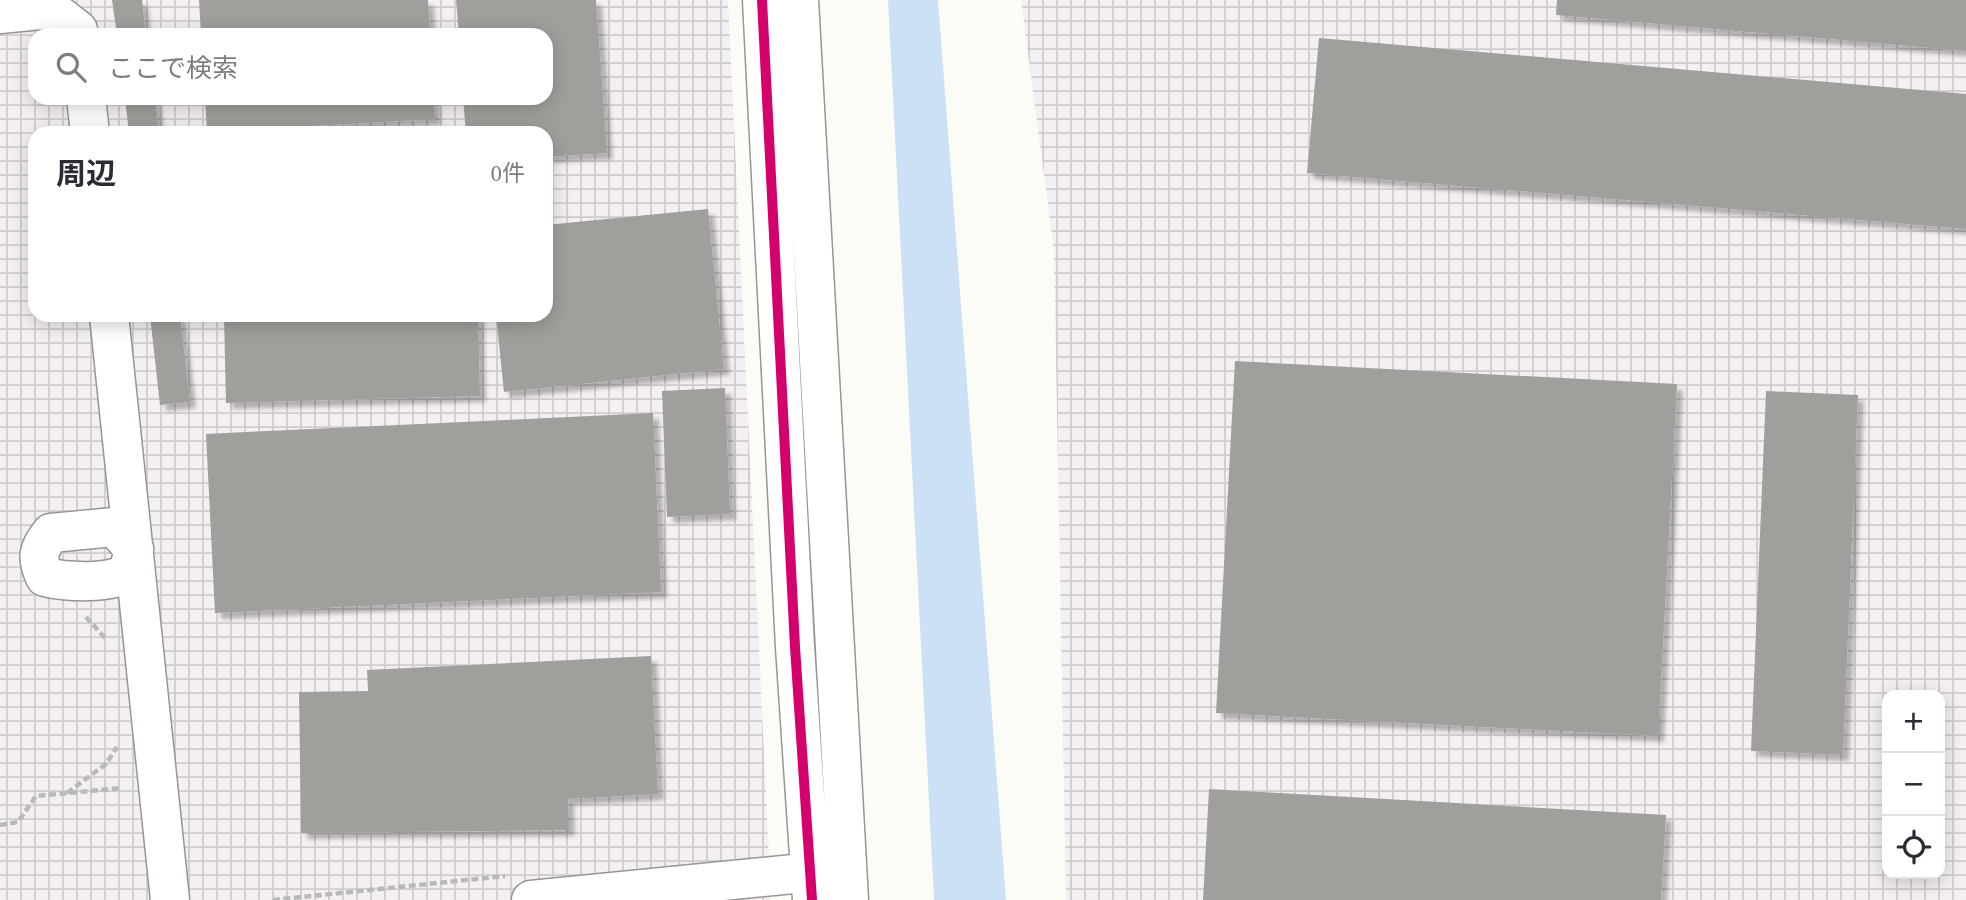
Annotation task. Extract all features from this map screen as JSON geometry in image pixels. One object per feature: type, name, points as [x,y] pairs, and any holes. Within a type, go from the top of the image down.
[{"type":"street","points":[[762,0],[795,647],[830,885]]},
{"type":"street","points":[[799,0],[830,885]]},
{"type":"street","points":[[0,14],[51,9],[75,28]]},
{"type":"street","points":[[87,105],[89,126]]},
{"type":"street","points":[[110,322],[170,900]]},
{"type":"street","points":[[531,900],[830,885]]},
{"type":"path","points":[[81,612],[113,648]]},
{"type":"path","points":[[67,793],[106,764],[121,740]]},
{"type":"path","points":[[0,825],[18,822],[36,796],[126,787]]},
{"type":"shaded area","points":[[0,0],[728,0],[771,900],[0,900]]},
{"type":"shaded area","points":[[1021,0],[1966,0],[1966,900],[1066,900],[1054,251]]},
{"type":"water","points":[[888,0],[938,0],[1006,900],[934,900]]},
{"type":"building","points":[[112,0],[142,0],[145,28],[116,28]]},
{"type":"building","points":[[199,0],[428,0],[430,28],[201,28]]},
{"type":"building","points":[[456,0],[596,0],[607,153],[553,157],[553,126],[465,126],[464,105],[553,105],[553,28],[458,28]]},
{"type":"building","points":[[1557,0],[1966,0],[1966,51],[1556,15]]},
{"type":"building","points":[[1319,38],[1966,94],[1966,229],[1307,173]]},
{"type":"building","points":[[126,105],[156,105],[158,126],[128,126]]},
{"type":"building","points":[[205,105],[434,105],[435,119],[312,126],[207,126]]},
{"type":"building","points":[[708,209],[724,369],[504,392],[497,322],[553,322],[553,224]]},
{"type":"building","points":[[151,322],[181,322],[190,402],[160,405]]},
{"type":"building","points":[[224,322],[478,322],[480,396],[226,403]]},
{"type":"building","points":[[1235,361],[1677,384],[1658,736],[1216,713]]},
{"type":"building","points":[[725,388],[730,514],[667,517],[662,391]]},
{"type":"building","points":[[1766,391],[1858,395],[1843,755],[1751,751]]},
{"type":"building","points":[[653,413],[661,592],[215,613],[206,434]]},
{"type":"building","points":[[651,656],[658,794],[568,799],[569,830],[301,833],[299,692],[368,691],[367,670]]},
{"type":"building","points":[[1209,789],[1666,815],[1661,900],[1203,900]]},
{"type":"cycle path","points":[[762,0],[795,647],[812,900]]}]
